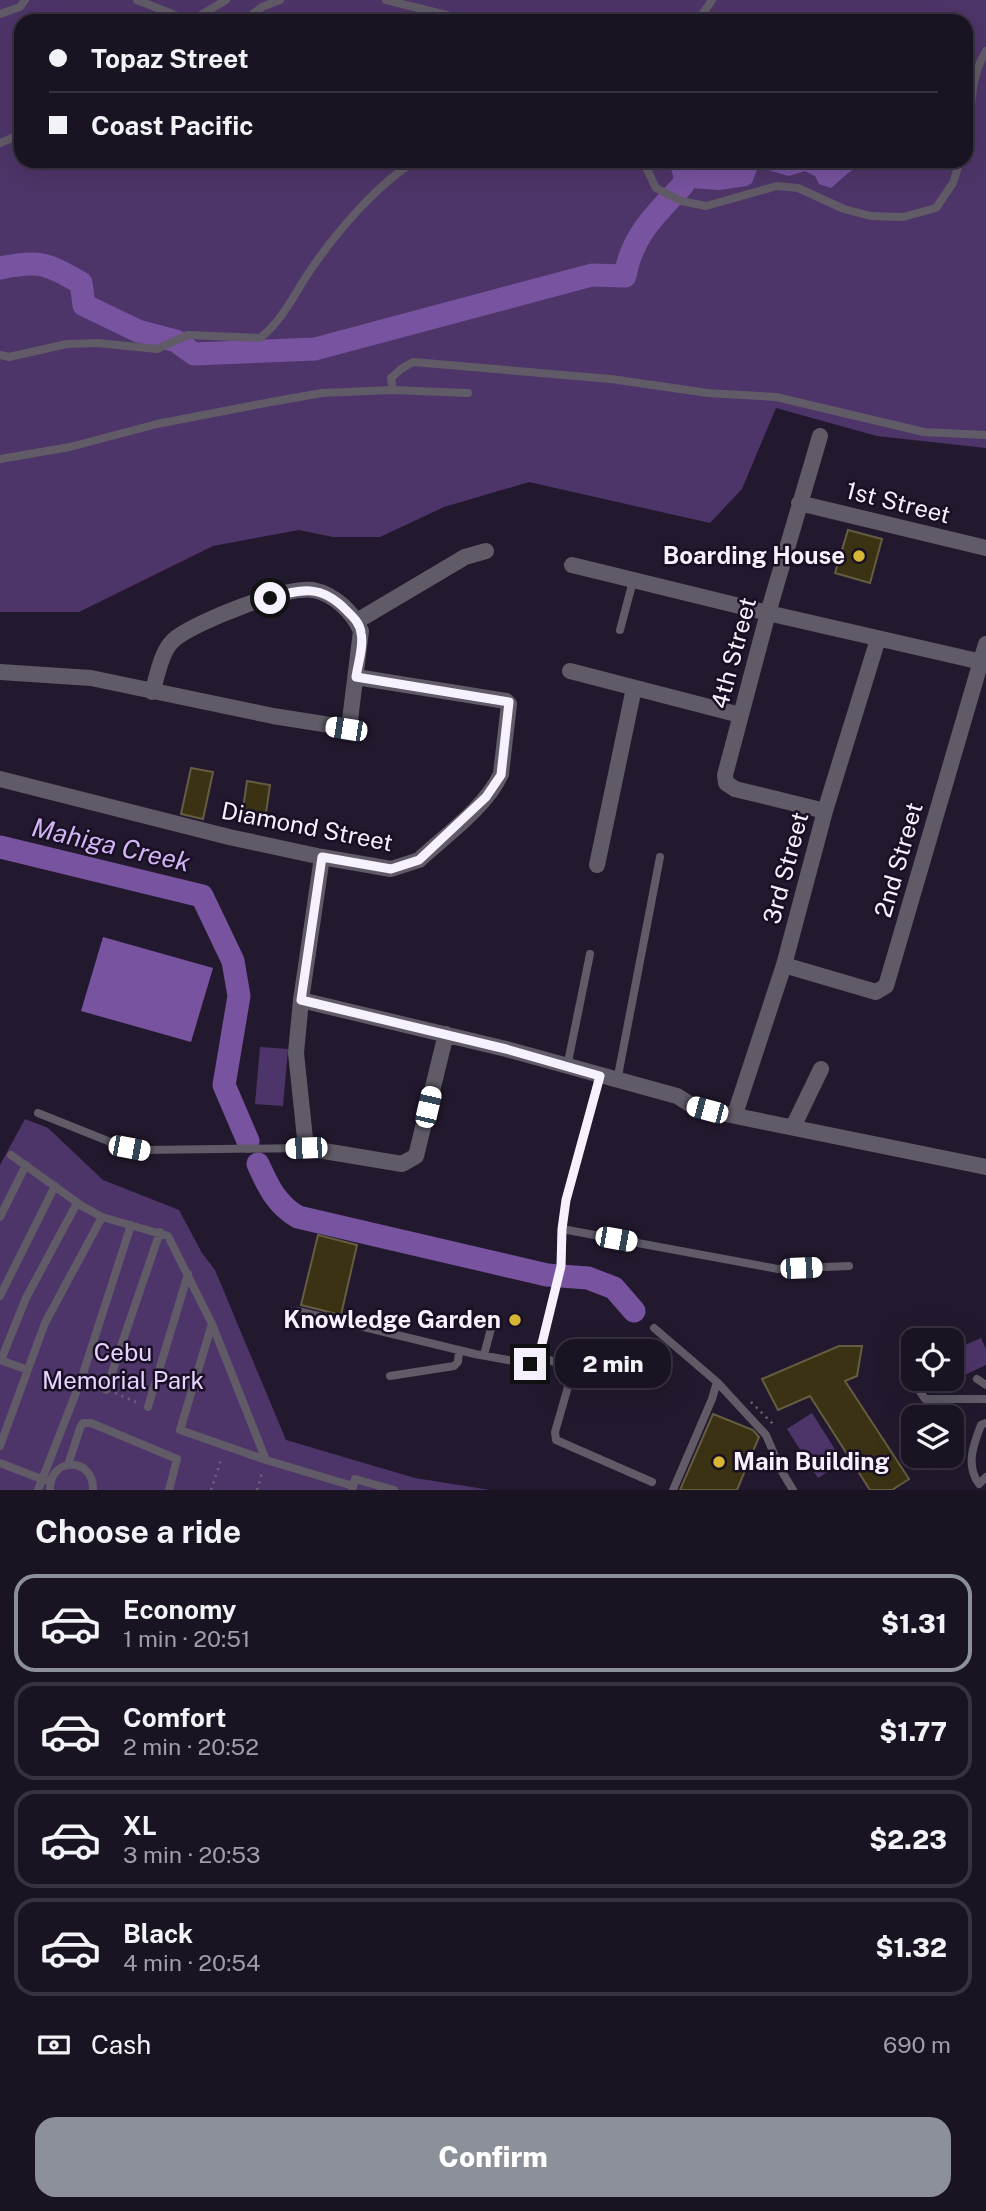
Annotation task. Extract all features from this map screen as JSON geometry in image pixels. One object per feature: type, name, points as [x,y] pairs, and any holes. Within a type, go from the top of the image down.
[{"type":"street","name":"4th Street","points":[[820,436],[799,503],[725,775],[726,783],[735,789],[825,811]]},
{"type":"street","name":"1st Street","points":[[799,503],[986,548]]},
{"type":"street","points":[[357,621],[465,557],[486,551]]},
{"type":"street","points":[[572,565],[768,614],[984,662]]},
{"type":"street","points":[[0,672],[91,678],[152,692],[346,729],[350,726],[361,631],[357,621],[338,602],[312,590],[292,592],[247,605],[176,638],[164,655],[152,692]]},
{"type":"street","name":"3rd Street","points":[[737,1108],[784,965],[825,811],[878,639]]},
{"type":"street","name":"2nd Street","points":[[784,965],[876,992],[886,986],[984,662],[986,644]]},
{"type":"street","points":[[569,671],[740,715]]},
{"type":"street","name":"Diamond Street","points":[[0,779],[229,836],[391,869],[419,860],[496,785],[501,775],[509,702],[356,677]]},
{"type":"street","points":[[597,865],[634,688]]},
{"type":"street","points":[[322,857],[296,1053],[306,1148],[402,1164],[416,1156],[446,1034]]},
{"type":"street","points":[[301,1000],[446,1034],[677,1096],[692,1106],[986,1167]]},
{"type":"street","points":[[793,1127],[821,1069]]},
{"type":"lane","points":[[0,14],[20,7],[25,0]]},
{"type":"lane","points":[[137,0],[173,14]]},
{"type":"lane","points":[[203,14],[226,0]]},
{"type":"lane","points":[[253,14],[280,0]]},
{"type":"lane","points":[[386,0],[443,14]]},
{"type":"lane","points":[[973,83],[986,51]]},
{"type":"lane","points":[[0,355],[9,357],[67,344],[97,343],[157,349],[188,335],[260,338],[272,328],[294,299],[313,266],[337,236],[404,168]]},
{"type":"lane","points":[[646,168],[656,188],[681,201],[706,206],[777,186],[798,188],[844,209],[871,216],[903,216],[936,208],[953,183],[958,168]]},
{"type":"lane","points":[[393,390],[391,378],[414,362],[611,379],[708,393],[776,397],[924,432],[986,435]]},
{"type":"lane","points":[[0,459],[70,447],[157,424],[322,393],[393,390],[468,393]]},
{"type":"lane","points":[[620,630],[632,581]]},
{"type":"lane","points":[[617,1081],[660,857]]},
{"type":"lane","points":[[567,1067],[590,954]]},
{"type":"lane","points":[[298,1311],[484,1356],[530,1364],[537,1361],[561,1266],[566,1200],[600,1076]]},
{"type":"lane","points":[[38,1113],[118,1145],[144,1150],[306,1148]]},
{"type":"lane","points":[[11,1155],[77,1203],[102,1217],[168,1236],[212,1324],[266,1460]]},
{"type":"lane","points":[[0,1217],[26,1166]]},
{"type":"lane","points":[[0,1296],[55,1186]]},
{"type":"lane","points":[[28,1370],[1,1360],[26,1298],[77,1203]]},
{"type":"lane","points":[[0,1446],[45,1323],[102,1217]]},
{"type":"lane","points":[[38,1490],[81,1380],[131,1224]]},
{"type":"lane","points":[[562,1229],[778,1269],[849,1266]]},
{"type":"lane","points":[[106,1390],[160,1232]]},
{"type":"lane","points":[[148,1406],[188,1274]]},
{"type":"lane","points":[[484,1356],[494,1317]]},
{"type":"lane","points":[[212,1324],[180,1430],[352,1488],[355,1479],[394,1490]]},
{"type":"lane","points":[[654,1328],[717,1382],[766,1435],[793,1490]]},
{"type":"lane","points":[[390,1376],[454,1366],[459,1350]]},
{"type":"lane","points":[[539,1356],[569,1369],[572,1373],[555,1432],[556,1440],[652,1482]]},
{"type":"lane","points":[[977,1379],[986,1385]]},
{"type":"lane","points":[[673,1490],[717,1382]]},
{"type":"lane","points":[[919,1391],[925,1399],[986,1399]]},
{"type":"lane","points":[[68,1465],[80,1428],[83,1423],[91,1423],[177,1459],[169,1490]]},
{"type":"lane","points":[[986,1423],[982,1425],[972,1448],[972,1464],[975,1479],[979,1484],[986,1477]]},
{"type":"lane","points":[[0,1463],[41,1478],[50,1486],[57,1471],[68,1465],[81,1467],[93,1481],[93,1490]]},
{"type":"path","points":[[211,1490],[226,1446]]},
{"type":"path","points":[[257,1490],[266,1460]]},
{"type":"green space","points":[[0,0],[986,0],[986,448],[877,436],[776,408],[742,489],[710,523],[529,482],[444,507],[380,537],[333,537],[299,530],[213,546],[79,612],[0,612]]},
{"type":"green space","points":[[260,1047],[288,1049],[283,1106],[255,1104]]},
{"type":"green space","name":"Cebu Memorial Park","points":[[25,1119],[48,1128],[103,1180],[179,1210],[202,1253],[215,1270],[286,1440],[415,1478],[490,1490],[0,1490],[0,1165]]},
{"type":"green space","points":[[981,1338],[986,1349],[986,1365],[964,1375],[964,1346]]},
{"type":"green space","points":[[812,1413],[843,1462],[818,1478],[787,1429]]},
{"type":"shaded area","points":[[671,168],[758,168],[752,183],[747,186],[719,190],[691,188],[674,180]]},
{"type":"shaded area","points":[[761,168],[857,168],[831,188],[819,184],[815,176],[805,171],[789,176]]},
{"type":"shaded area","points":[[103,937],[213,968],[191,1042],[81,1011]]},
{"type":"building","name":"Boarding House","points":[[848,530],[882,539],[870,583],[835,573]]},
{"type":"building","points":[[191,768],[213,772],[203,819],[181,814]]},
{"type":"building","points":[[247,781],[270,785],[265,820],[242,816]]},
{"type":"building","points":[[318,1235],[357,1245],[341,1315],[301,1305]]},
{"type":"building","points":[[839,1346],[862,1346],[857,1376],[845,1381],[909,1479],[892,1490],[870,1490],[810,1396],[778,1410],[762,1379]]},
{"type":"building","name":"Main Building","points":[[713,1414],[753,1430],[759,1437],[737,1490],[680,1490]]},
{"type":"waterway","points":[[0,268],[25,264],[51,267],[81,283],[84,305],[138,331],[176,341],[194,354],[315,349],[592,275],[625,276],[633,249],[646,226],[683,185]]},
{"type":"waterway","name":"Mahiga Creek","points":[[0,847],[202,896],[233,961],[239,996],[224,1085],[248,1141]]},
{"type":"waterway","name":"Mahiga Creek","points":[[258,1164],[278,1200],[298,1217],[547,1275],[588,1278],[614,1288],[634,1311]]},
{"type":"place","name":"Boarding House","points":[[859,556]]},
{"type":"place","name":"Knowledge Garden","points":[[515,1320]]},
{"type":"place","name":"Main Building","points":[[719,1462]]},
{"type":"route","points":[[270,598],[312,590],[338,602],[357,621],[361,631],[356,677],[509,702],[501,775],[496,785],[419,860],[405,867],[391,869],[322,857],[301,1000],[506,1049],[600,1076],[566,1200],[561,1266],[539,1356],[537,1361],[530,1364]]}]
